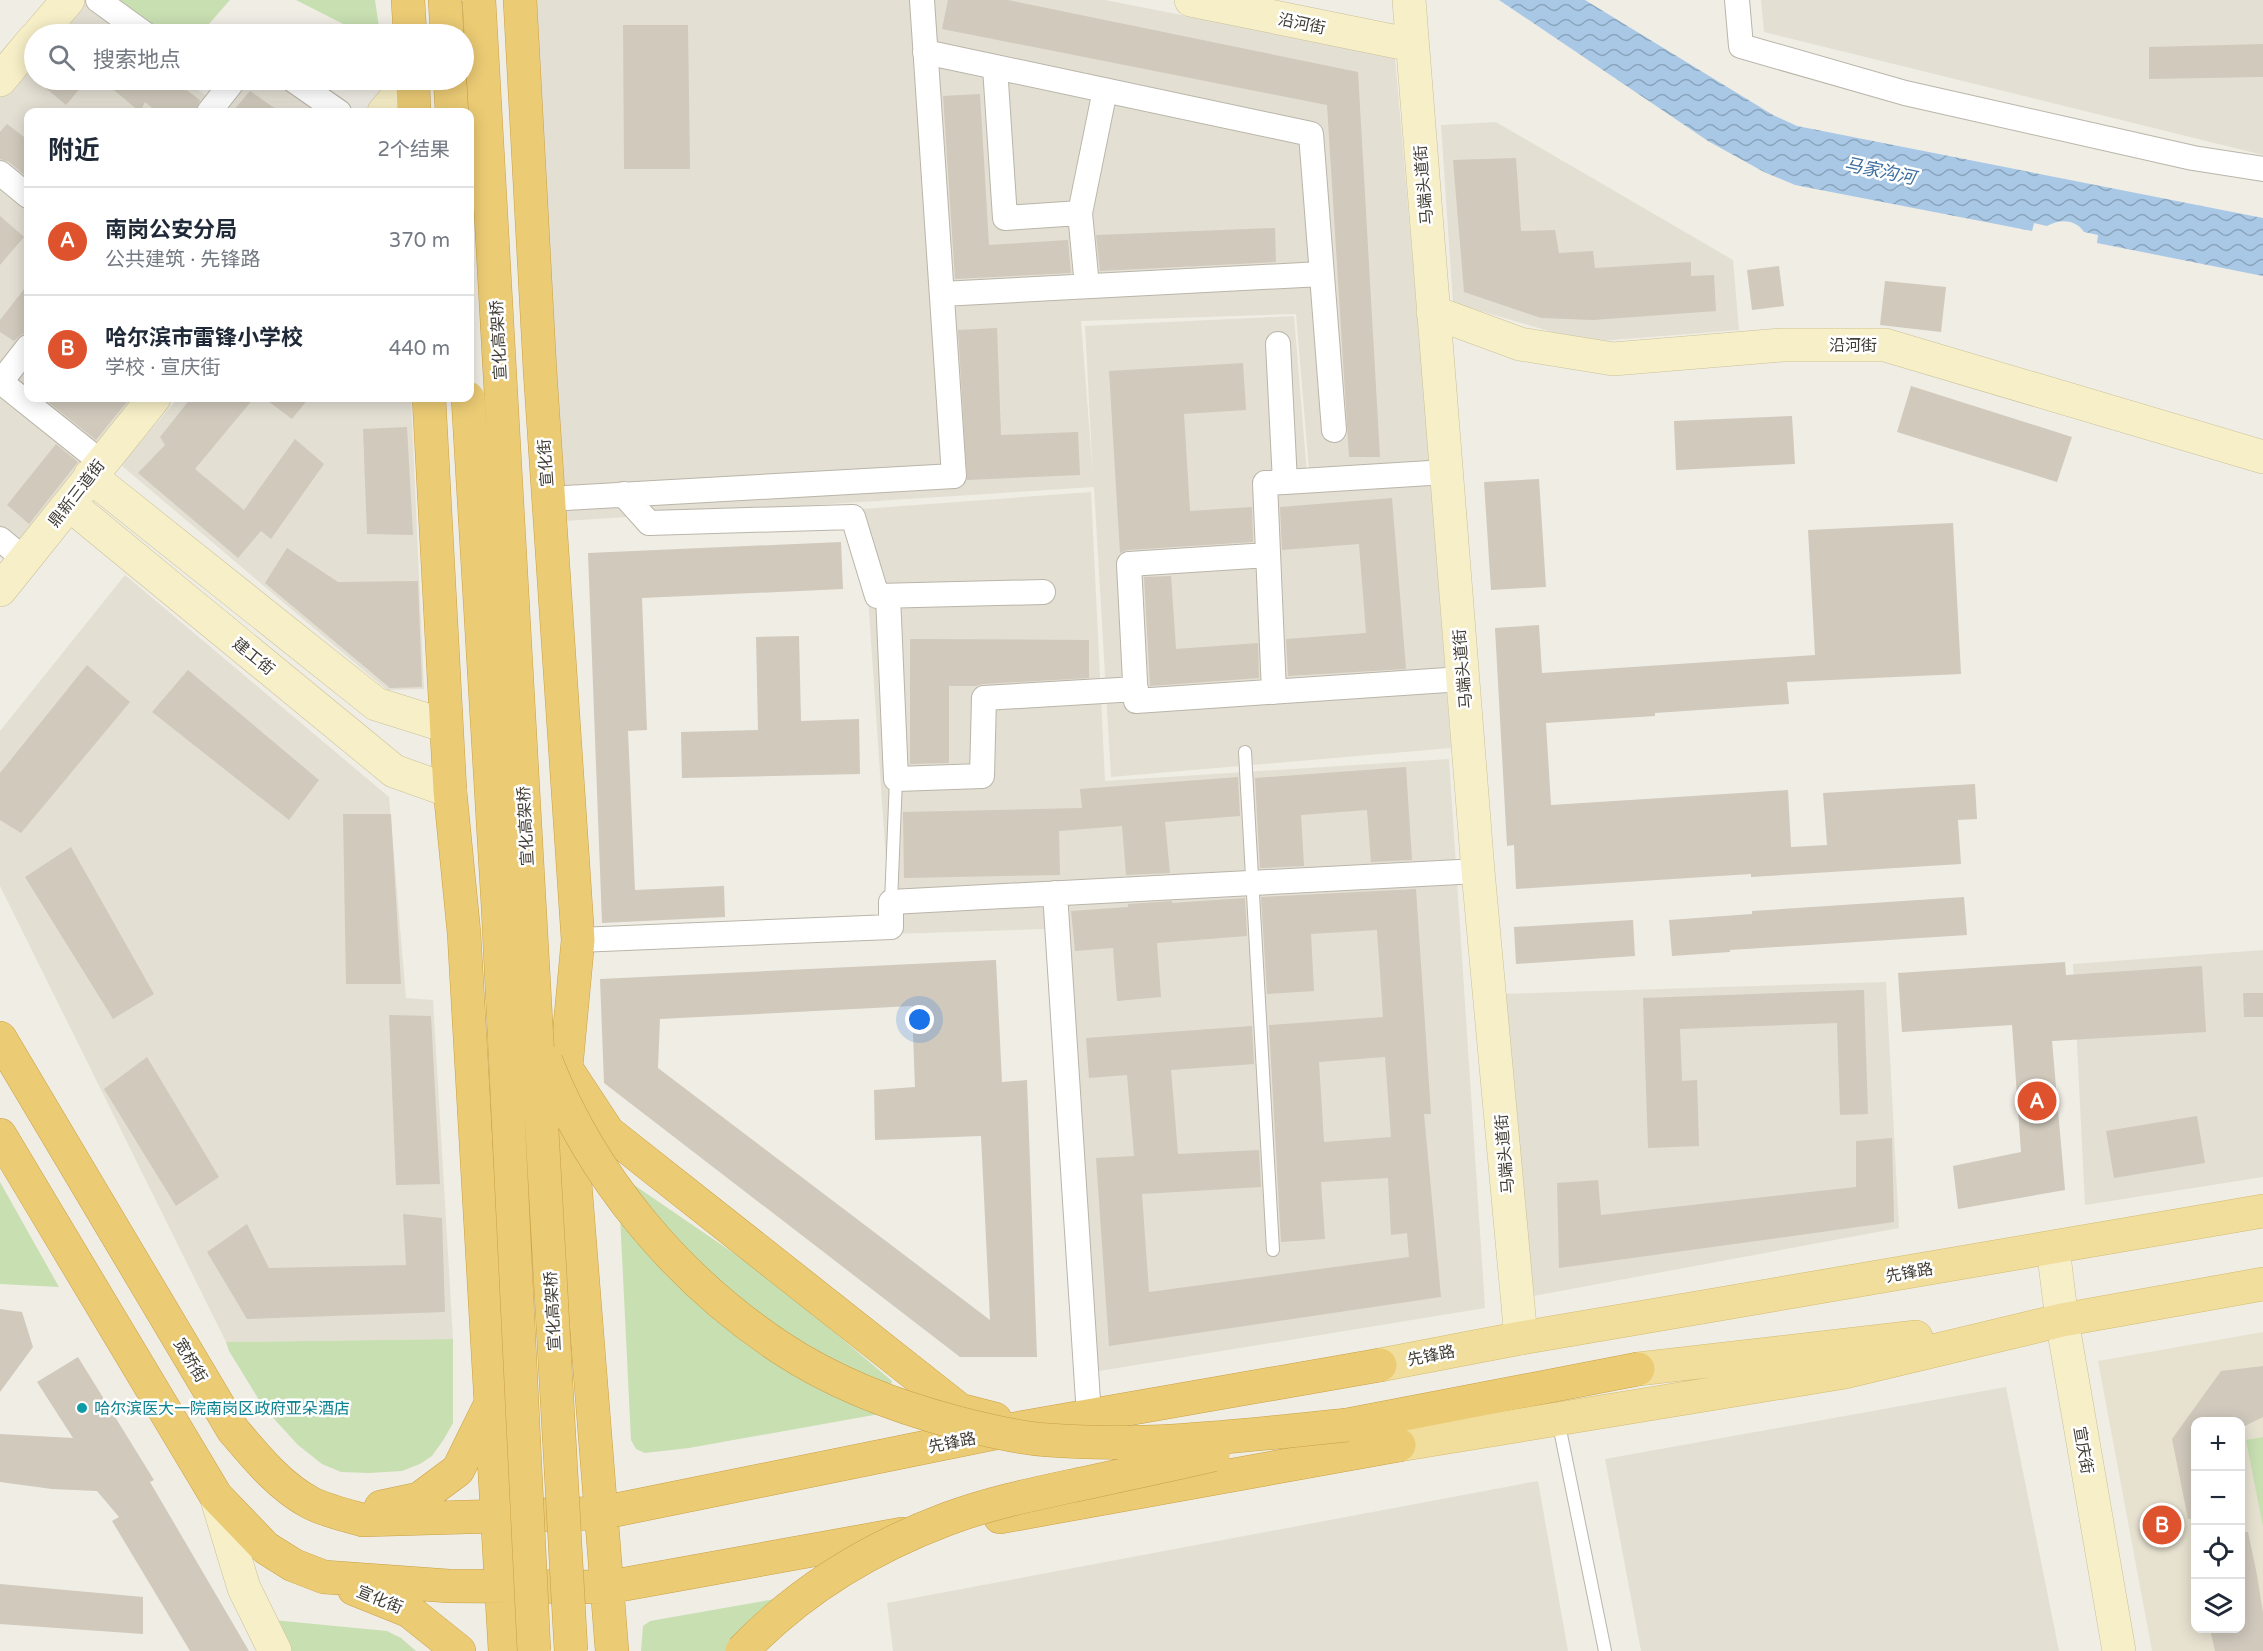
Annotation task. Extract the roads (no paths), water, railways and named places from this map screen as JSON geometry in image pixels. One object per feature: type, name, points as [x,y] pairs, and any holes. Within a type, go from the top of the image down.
[{"type":"highway","points":[[408,0],[409,24]]},
{"type":"highway","points":[[446,0],[447,24]]},
{"type":"highway","name":"宣化高架桥","points":[[479,0],[571,1651]]},
{"type":"highway","name":"宣化街","points":[[520,0],[548,499],[578,933],[566,1068],[609,1587],[612,1651]]},
{"type":"highway","points":[[413,90],[414,108]]},
{"type":"highway","points":[[451,90],[452,108]]},
{"type":"highway","points":[[429,402],[446,726],[464,933],[505,1651]]},
{"type":"highway","name":"宣化高架桥","points":[[468,402],[498,907],[534,1651]]},
{"type":"highway","points":[[498,907],[528,1015],[560,1097],[596,1160],[634,1215],[682,1267],[727,1310],[783,1349],[850,1385],[917,1412],[986,1430],[1045,1440],[1102,1443],[1173,1442],[1347,1425]]},
{"type":"highway","name":"宽桥街","points":[[0,1038],[233,1430],[259,1461],[288,1486],[309,1502],[332,1512],[363,1520],[601,1512]]},
{"type":"highway","points":[[566,1068],[608,1132],[960,1410],[1025,1427]]},
{"type":"highway","points":[[0,1135],[216,1496],[266,1548],[293,1565],[324,1577],[449,1586],[609,1587],[1399,1445]]},
{"type":"highway","name":"先锋路","points":[[601,1512],[1025,1427],[1380,1365]]},
{"type":"highway","points":[[742,1651],[803,1597],[849,1565],[901,1538],[949,1518],[1020,1497],[1347,1425],[1638,1369]]},
{"type":"highway","points":[[332,1512],[379,1508],[419,1499],[458,1470],[492,1402]]},
{"type":"highway","name":"宣化街","points":[[324,1577],[409,1611],[459,1651]]},
{"type":"main road","name":"先锋路","points":[[1380,1365],[1521,1338],[2263,1211]]},
{"type":"main road","points":[[1399,1445],[1845,1372],[2062,1320],[2263,1284]]},
{"type":"main road","points":[[1638,1369],[2062,1320]]},
{"type":"street","points":[[48,24],[68,0]]},
{"type":"street","points":[[98,0],[131,24]]},
{"type":"street","points":[[548,499],[954,476],[922,0]]},
{"type":"street","name":"沿河街","points":[[1191,0],[1412,45]]},
{"type":"street","name":"马端头道街","points":[[1409,0],[1478,871],[1521,1338]]},
{"type":"street","points":[[1737,0],[1741,46],[1905,93],[2193,159],[2263,169]]},
{"type":"street","points":[[925,52],[1311,134],[1334,430]]},
{"type":"street","points":[[995,67],[1005,218],[1080,213]]},
{"type":"street","points":[[210,108],[219,90]]},
{"type":"street","points":[[307,90],[333,108]]},
{"type":"street","points":[[388,108],[403,90]]},
{"type":"street","points":[[1087,286],[1080,213],[1105,90]]},
{"type":"street","points":[[0,172],[24,193]]},
{"type":"street","points":[[942,294],[1321,274]]},
{"type":"street","name":"沿河街","points":[[1433,312],[1520,344],[1613,359],[1782,345],[1884,345],[2263,457]]},
{"type":"street","points":[[1278,344],[1285,482]]},
{"type":"street","points":[[24,352],[0,383],[95,469],[376,704],[446,726]]},
{"type":"street","name":"鼎新三道街","points":[[0,590],[12,549],[69,504],[151,402]]},
{"type":"street","points":[[1274,692],[1265,483],[1446,472]]},
{"type":"street","points":[[623,494],[649,523],[852,517],[877,596],[1043,592]]},
{"type":"street","name":"建工街","points":[[69,504],[394,771],[450,791]]},
{"type":"street","points":[[1268,555],[1129,564],[1136,701],[1462,679]]},
{"type":"street","points":[[888,596],[896,779],[982,776],[984,698],[1136,689]]},
{"type":"street","points":[[578,933],[891,927],[891,902],[1478,871]]},
{"type":"street","points":[[1055,893],[1089,1416]]},
{"type":"street","name":"宣庆街","points":[[2053,1248],[2062,1320],[2120,1651]]},
{"type":"street","points":[[216,1496],[244,1588],[275,1651]]},
{"type":"lane","points":[[1245,752],[1273,1250]]},
{"type":"lane","points":[[891,902],[896,779]]},
{"type":"lane","points":[[1558,1419],[1605,1651]]},
{"type":"water","name":"马家沟河","points":[[1499,0],[1585,0],[1773,115],[1797,126],[2263,218],[2263,276],[2097,243],[2098,235],[2084,232],[2076,225],[2067,222],[2057,222],[2047,226],[2034,223],[2032,231],[1795,185],[1764,172],[1708,141]]},
{"type":"place","name":"南岗公安分局","points":[[2037,1101]]},
{"type":"place","name":"哈尔滨医大一院南岗区政府亚朵酒店","points":[[82,1408]]},
{"type":"place","name":"哈尔滨市雷锋小学校","points":[[2162,1525]]}]
